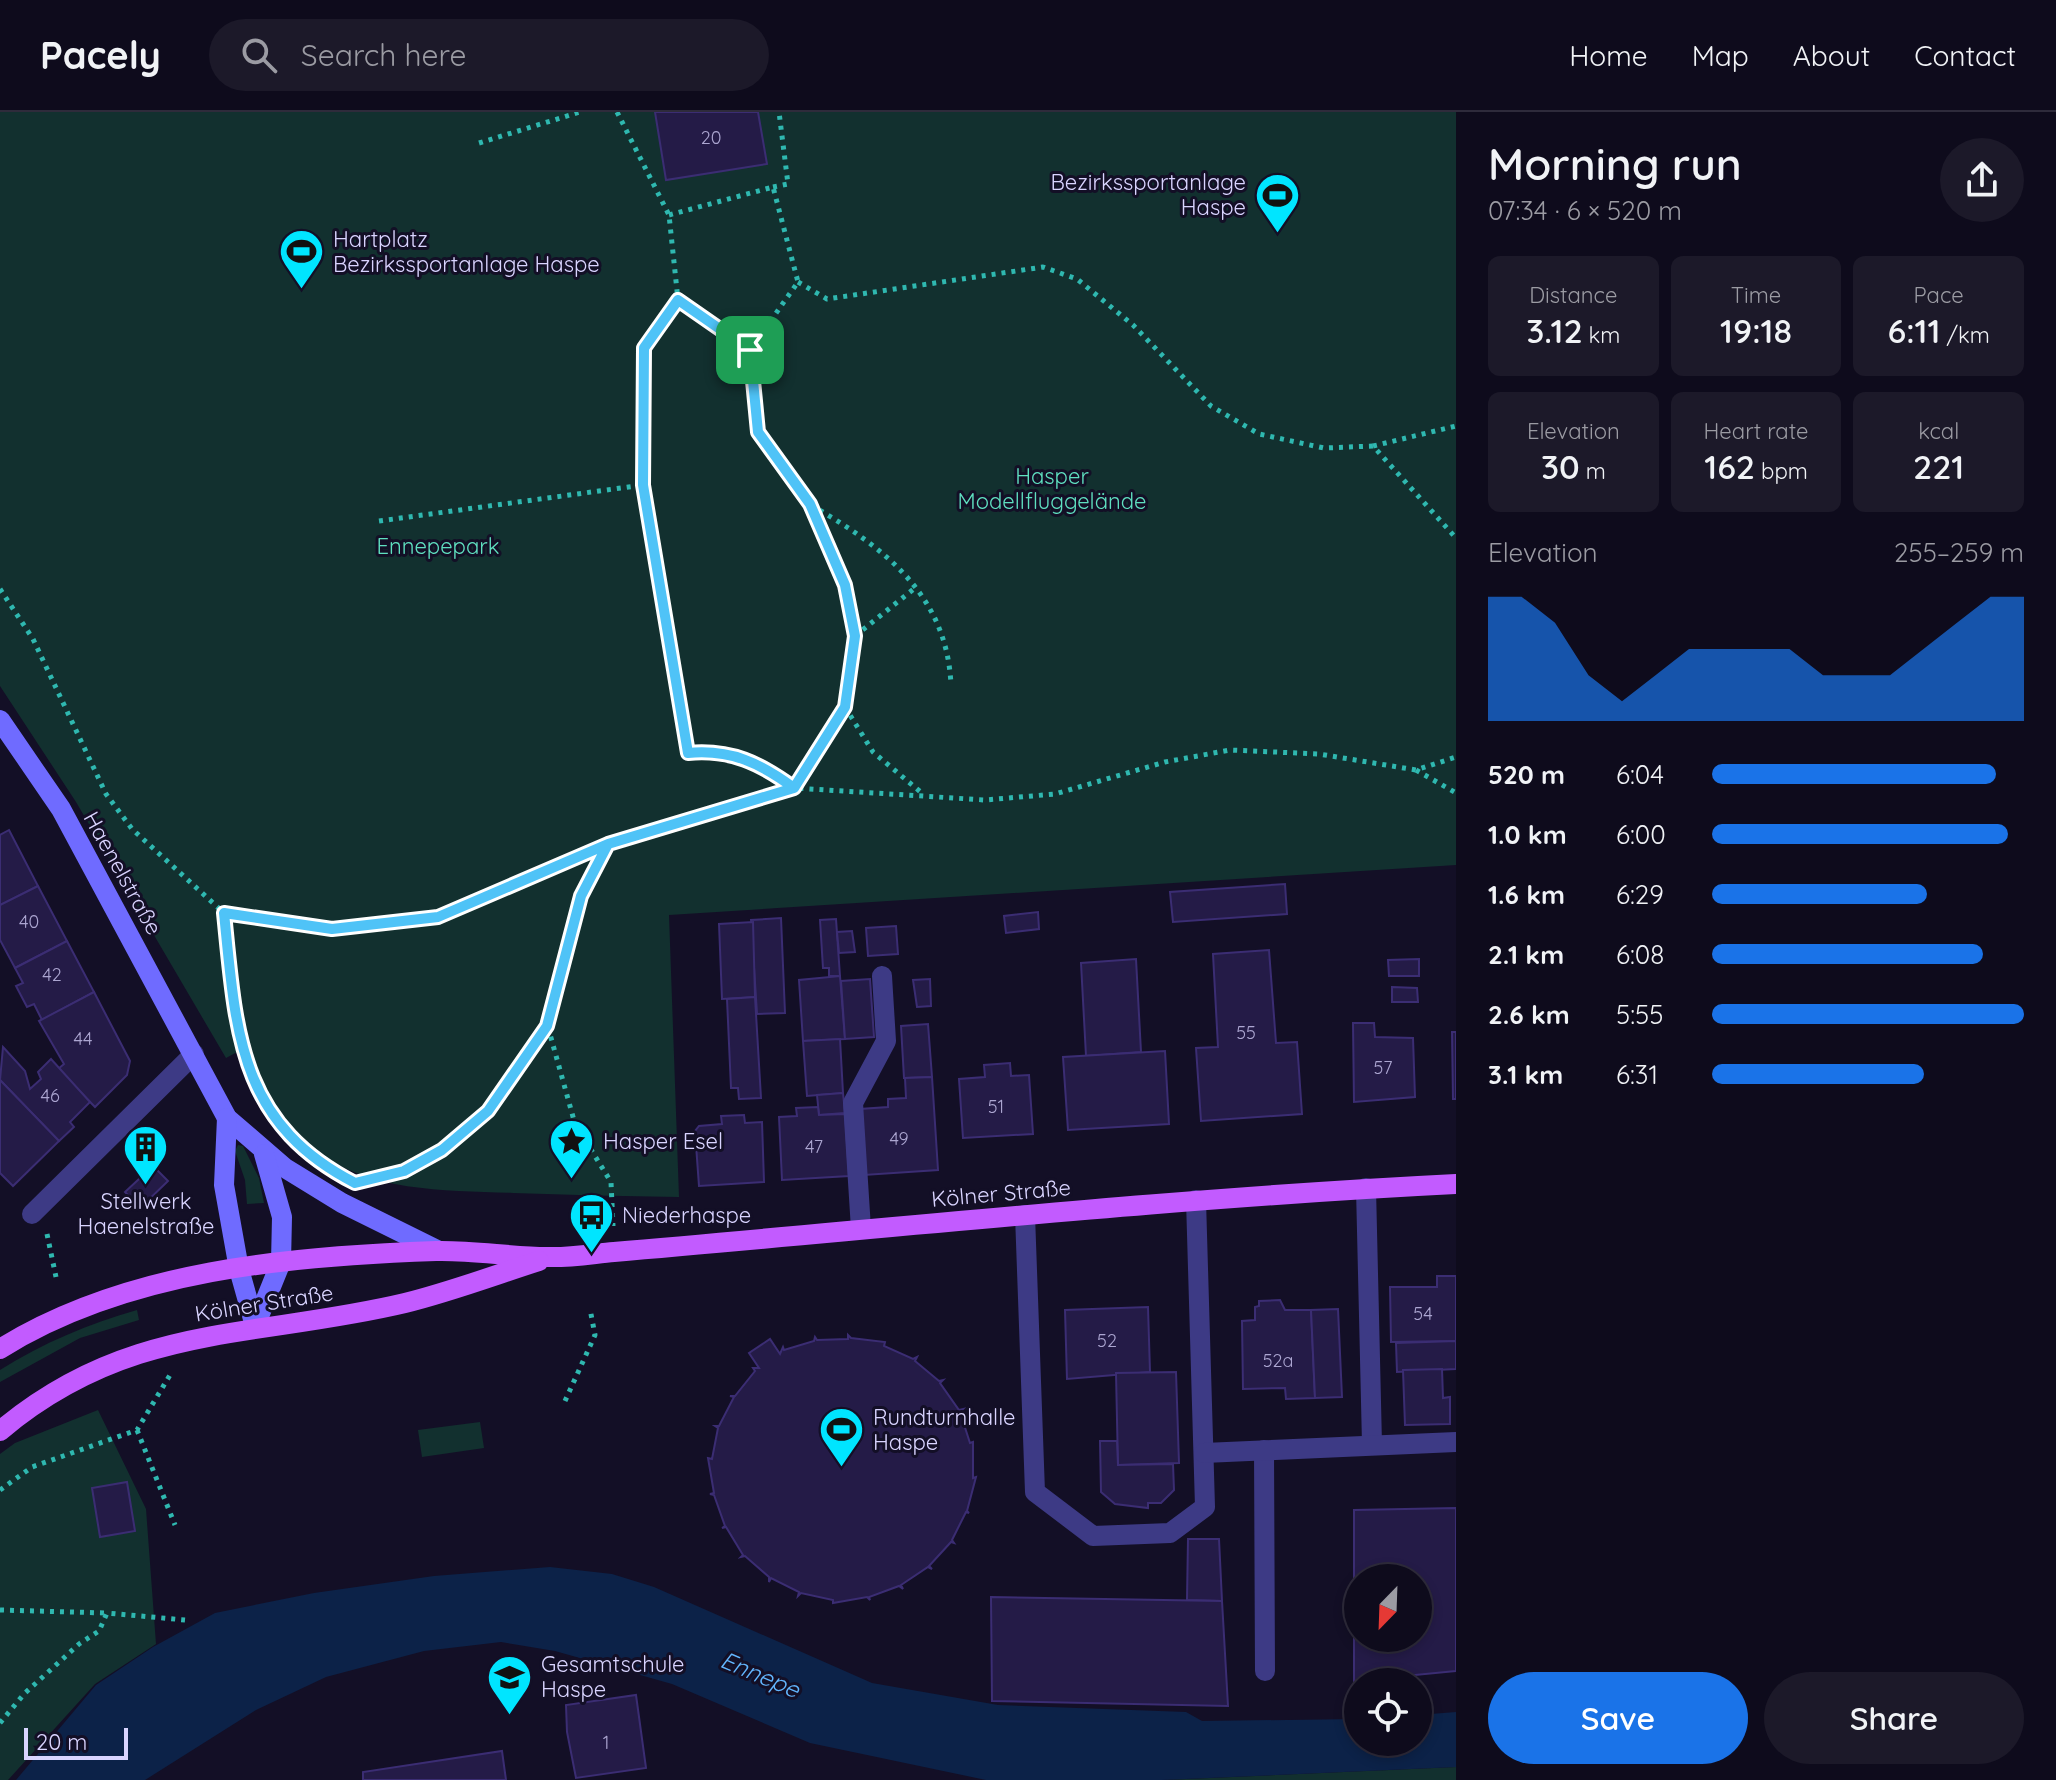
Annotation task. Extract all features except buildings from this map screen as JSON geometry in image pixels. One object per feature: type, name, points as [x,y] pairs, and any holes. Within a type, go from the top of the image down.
[{"type":"main road","name":"Haenelstraße","points":[[0,720],[61,809],[227,1118],[264,1154],[282,1217],[281,1262],[255,1326]]},
{"type":"main road","name":"Haenelstraße","points":[[227,1118],[224,1185],[239,1269],[255,1326]]},
{"type":"main road","points":[[264,1154],[342,1203],[439,1251]]},
{"type":"main road","name":"Kölner Straße","points":[[0,1349],[24,1334],[86,1307],[151,1287],[281,1262],[439,1251],[551,1258],[1196,1200],[1456,1184]]},
{"type":"main road","name":"Kölner Straße","points":[[0,1431],[65,1385],[120,1360],[169,1343],[406,1302],[551,1258]]},
{"type":"lane","points":[[861,1229],[853,1103],[886,1041],[882,976]]},
{"type":"lane","points":[[32,1214],[194,1054]]},
{"type":"lane","points":[[1366,1188],[1372,1444]]},
{"type":"lane","points":[[1025,1215],[1035,1492],[1093,1536],[1170,1533],[1205,1507],[1196,1200]]},
{"type":"lane","points":[[1204,1453],[1456,1442]]},
{"type":"lane","points":[[1264,1450],[1265,1671]]},
{"type":"path","points":[[479,143],[580,112]]},
{"type":"path","points":[[617,112],[669,215],[678,300],[644,348],[643,485],[688,753],[713,751],[740,756],[767,768],[794,788]]},
{"type":"path","points":[[669,215],[788,184],[779,112]]},
{"type":"path","points":[[773,187],[798,282],[827,299],[1043,267],[1077,279],[1133,325],[1211,406],[1259,434],[1324,448],[1373,446],[1456,426]]},
{"type":"path","points":[[794,788],[845,707],[855,636],[845,585],[810,504],[758,432],[750,350],[798,282]]},
{"type":"path","points":[[678,300],[750,350]]},
{"type":"path","points":[[1373,446],[1456,538]]},
{"type":"path","points":[[379,521],[643,485]]},
{"type":"path","points":[[810,504],[862,534],[894,560],[937,621],[950,656],[951,685]]},
{"type":"path","points":[[855,636],[915,588]]},
{"type":"path","points":[[0,589],[33,639],[106,794],[132,829],[224,913],[332,929],[438,917],[608,844],[794,788],[985,800],[1055,794],[1165,762],[1230,750],[1319,754],[1416,770],[1456,793]]},
{"type":"path","points":[[845,707],[873,752],[925,795]]},
{"type":"path","points":[[1416,770],[1456,757]]},
{"type":"path","points":[[355,1183],[404,1171],[442,1150],[488,1111],[547,1026],[581,896],[608,844]]},
{"type":"path","points":[[224,913],[234,1008],[245,1056],[265,1102],[284,1133]]},
{"type":"path","points":[[547,1026],[575,1124],[611,1182],[614,1252]]},
{"type":"path","points":[[32,1214],[46,1233],[56,1277]]},
{"type":"path","points":[[565,1401],[595,1335],[590,1309]]},
{"type":"path","points":[[0,1490],[32,1467],[137,1430],[172,1372],[169,1343]]},
{"type":"path","points":[[137,1430],[175,1525]]},
{"type":"path","points":[[0,1610],[107,1613],[185,1620]]},
{"type":"path","points":[[0,1723],[24,1694],[79,1644],[99,1631],[107,1613]]},
{"type":"green space","name":"Ennepepark","points":[[0,112],[1456,112],[1456,865],[669,915],[679,1197],[435,1189],[384,1181],[335,1163],[313,1149],[291,1128],[239,1051],[226,1058],[76,802],[0,686]]},
{"type":"green space","points":[[238,1145],[243,1146],[259,1178],[264,1203],[247,1204],[245,1180],[235,1151]]},
{"type":"green space","points":[[137,1310],[139,1320],[80,1338],[0,1382],[0,1370],[33,1351],[83,1328]]},
{"type":"green space","points":[[98,1410],[146,1509],[156,1644],[95,1684],[8,1780],[0,1780],[0,1454],[15,1443]]},
{"type":"green space","points":[[480,1422],[484,1448],[422,1457],[418,1430]]},
{"type":"green space","points":[[1456,1767],[1456,1780],[1163,1780]]},
{"type":"water","name":"Ennepe","points":[[550,1567],[612,1574],[654,1587],[872,1683],[998,1705],[1186,1712],[1202,1721],[1344,1719],[1344,1756],[1432,1756],[1432,1714],[1456,1712],[1456,1767],[1162,1780],[986,1780],[810,1743],[672,1684],[555,1651],[501,1642],[424,1651],[326,1677],[256,1710],[145,1780],[16,1780],[96,1685],[153,1647],[215,1613],[314,1593],[434,1576]]},
{"type":"place","name":"Bezirkssportanlage Haspe","points":[[1277,234]]},
{"type":"place","name":"Hartplatz Bezirkssportanlage Haspe","points":[[302,291]]},
{"type":"place","name":"Hasper Esel","points":[[572,1180]]},
{"type":"place","name":"Stellwerk Haenelstraße","points":[[146,1187]]},
{"type":"place","name":"Niederhaspe","points":[[591,1254]]},
{"type":"place","name":"Rundturnhalle Haspe","points":[[842,1469]]},
{"type":"place","name":"Gesamtschule Haspe","points":[[510,1716]]},
{"type":"route","points":[[750,350],[678,300],[644,348],[643,485],[688,753],[713,751],[740,756],[767,768],[794,788],[717,810],[608,844],[581,896],[547,1026],[488,1111],[442,1150],[404,1171],[355,1183],[334,1173],[284,1133],[265,1102],[245,1056],[234,1008],[224,913],[332,929],[438,917],[608,844],[794,788],[845,707],[855,636],[845,585],[810,504],[758,432],[750,350]]},
{"type":"park label","name":"Hasper Modellfluggelände","points":[[1052,488]]}]
